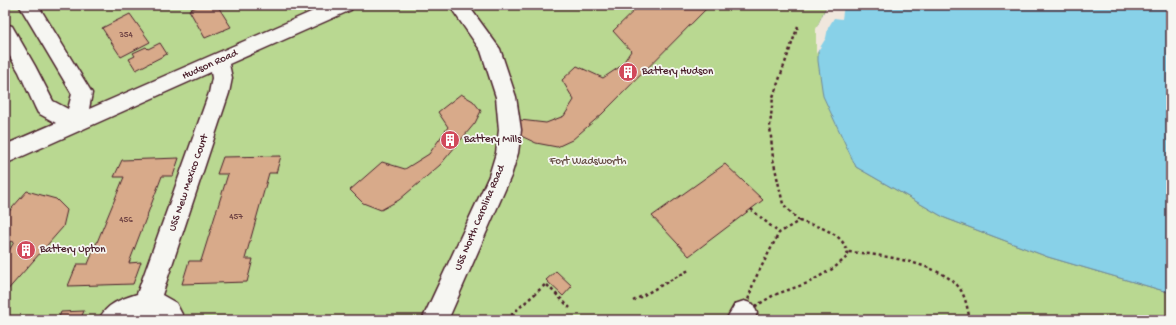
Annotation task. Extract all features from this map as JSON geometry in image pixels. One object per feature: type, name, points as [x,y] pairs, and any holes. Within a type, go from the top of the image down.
[{"type":"street","points":[[5,31],[28,72],[45,107],[76,123],[82,93],[28,5]]},
{"type":"street","name":"Hudson Road","points":[[5,155],[219,62],[344,5]]},
{"type":"street","name":"USS North Carolina Road","points":[[435,320],[500,176],[507,154],[510,130],[506,97],[490,49],[458,5]]},
{"type":"street","points":[[28,72],[56,49]]},
{"type":"street","name":"USS New Mexico Court","points":[[146,304],[219,93],[222,78],[219,62]]},
{"type":"street","points":[[112,320],[120,313],[133,306],[146,304],[157,305],[166,310],[172,320]]},
{"type":"path","points":[[798,26],[773,97],[770,126],[773,159],[783,204],[799,221],[821,227],[838,237],[849,252]]},
{"type":"path","points":[[751,209],[779,233]]},
{"type":"path","points":[[741,316],[754,281],[779,233],[799,221]]},
{"type":"path","points":[[741,316],[774,295],[814,279],[842,262],[848,256],[849,252]]},
{"type":"path","points":[[849,252],[883,255],[948,278],[958,285],[965,298],[970,320]]},
{"type":"path","points":[[633,301],[689,270]]},
{"type":"path","points":[[509,320],[509,317],[546,284],[570,308]]},
{"type":"green space","name":"Fort Wadsworth","points":[[5,5],[827,5],[818,26],[856,167],[945,218],[1048,257],[1171,293],[1171,320],[5,320]]},
{"type":"water","points":[[827,5],[1171,5],[1171,293],[1048,257],[945,218],[856,167],[823,96],[818,61],[818,26]]},
{"type":"pier","points":[[827,5],[844,5],[842,19],[834,18],[828,28],[826,38],[816,54],[816,29]]},
{"type":"building","points":[[201,5],[217,5],[231,27],[205,38],[189,10]]},
{"type":"building","name":"Battery Hudson","points":[[640,5],[657,5],[668,9],[678,5],[710,5],[602,114],[572,140],[557,147],[536,143],[519,135],[520,120],[546,123],[564,116],[574,100],[562,80],[577,66],[603,78],[621,66],[631,51],[613,31]]},
{"type":"building","points":[[130,14],[150,42],[121,57],[102,28]]},
{"type":"building","points":[[160,43],[167,54],[136,70],[129,59],[135,56],[133,53],[146,47],[148,49]]},
{"type":"building","name":"Battery Mills","points":[[461,94],[473,101],[481,111],[475,123],[440,165],[399,200],[381,210],[363,203],[350,190],[382,162],[405,169],[429,154],[448,127],[438,112]]},
{"type":"building","points":[[281,156],[276,173],[269,173],[245,259],[253,259],[247,282],[182,284],[189,261],[201,261],[228,174],[217,174],[223,157]]},
{"type":"building","points":[[179,158],[173,176],[162,176],[129,263],[141,262],[133,284],[68,286],[77,264],[88,264],[124,177],[114,177],[122,160]]},
{"type":"building","points":[[725,164],[763,200],[689,256],[652,216]]},
{"type":"building","name":"Battery Upton","points":[[27,191],[56,199],[67,210],[63,227],[5,293],[5,258],[14,242],[5,240],[5,216]]},
{"type":"building","points":[[556,271],[572,286],[563,296],[546,280]]},
{"type":"building","points":[[84,311],[80,320],[58,320],[61,312]]},
{"type":"place","name":"Battery Hudson","points":[[628,72]]},
{"type":"place","name":"Battery Mills","points":[[450,140]]},
{"type":"place","name":"Battery Upton","points":[[26,250]]}]
